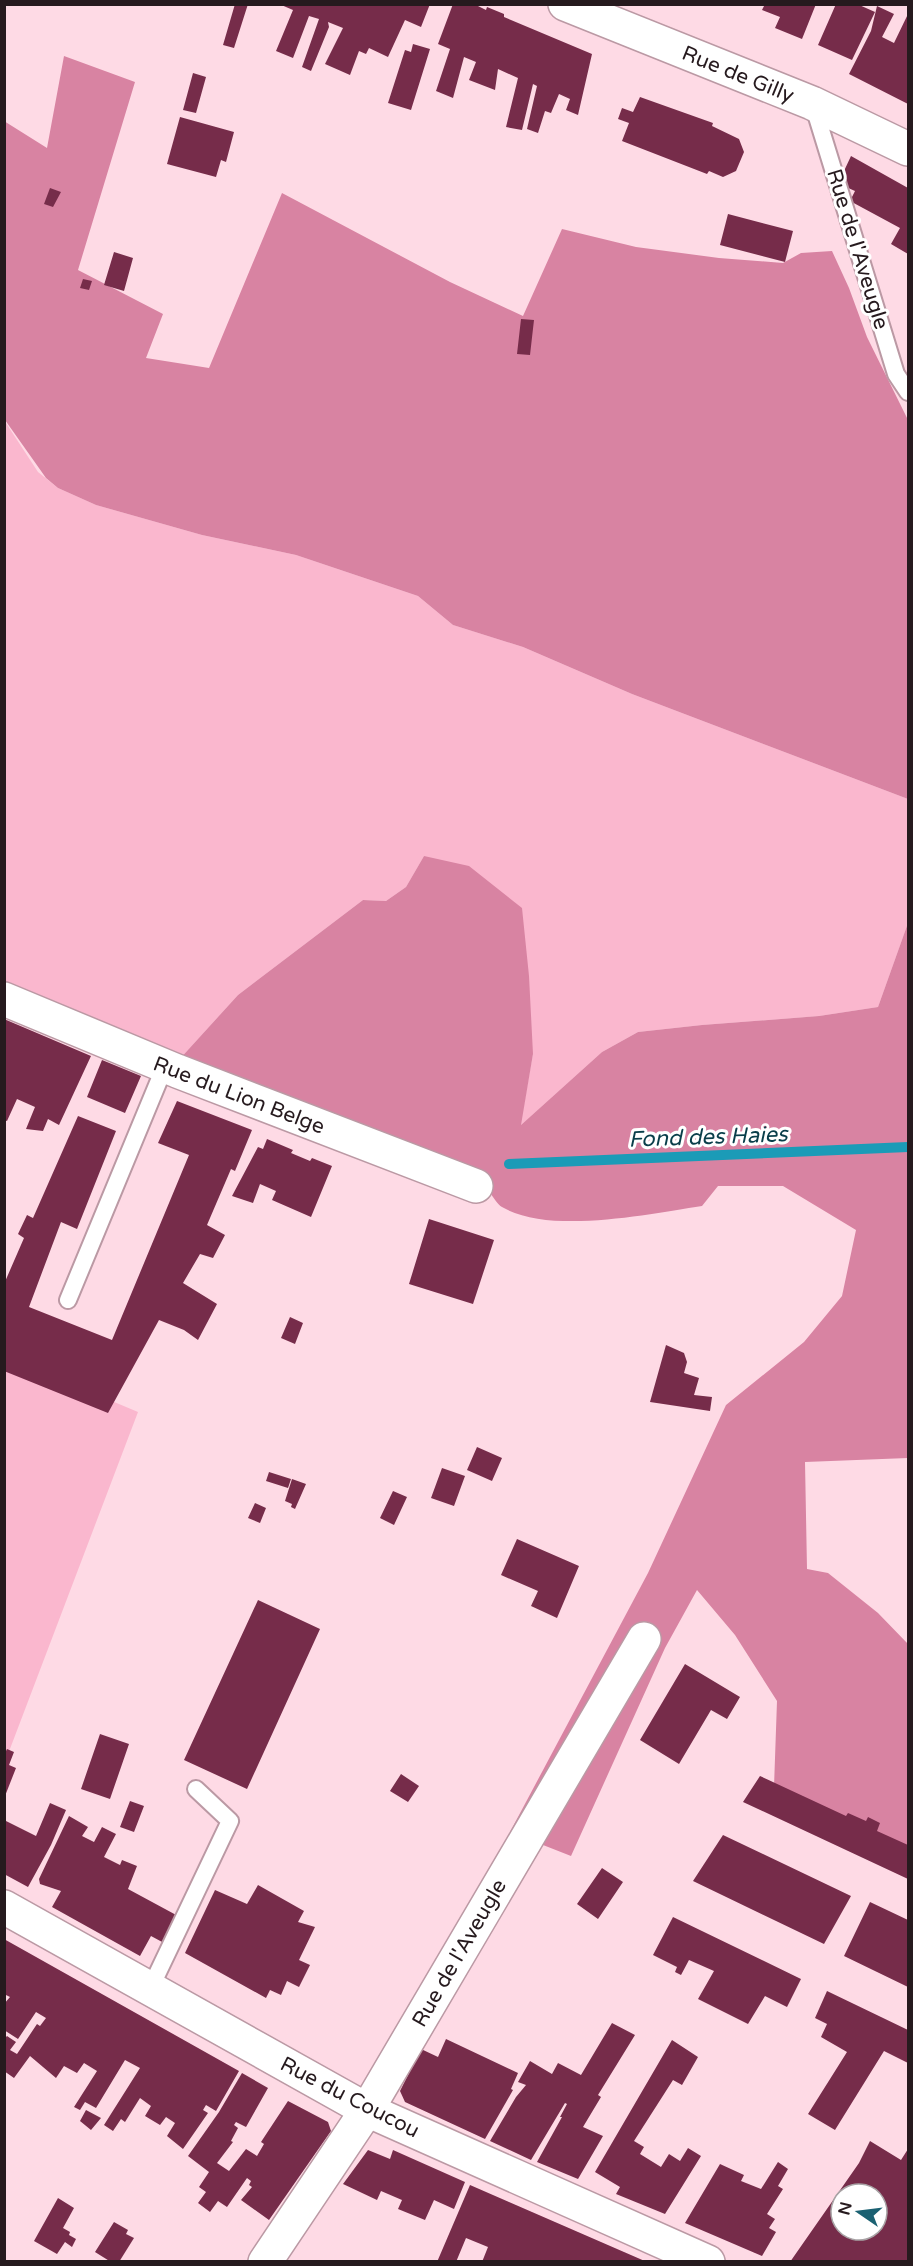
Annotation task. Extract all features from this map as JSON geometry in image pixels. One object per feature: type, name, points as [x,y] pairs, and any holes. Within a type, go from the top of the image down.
[{"type":"street","name":"Rue de Gilly","points":[[565,4],[812,103],[909,149]]},
{"type":"street","name":"Rue du Lion Belge","points":[[4,999],[165,1066],[476,1186]]},
{"type":"street","name":"Rue de l'Aveugle","points":[[265,2262],[367,2110],[644,1639]]},
{"type":"street","name":"Rue du Coucou","points":[[4,1907],[367,2110],[708,2262]]},
{"type":"lane","name":"Rue de l'Aveugle","points":[[812,103],[896,374],[909,392]]},
{"type":"lane","points":[[68,1300],[165,1066]]},
{"type":"lane","points":[[150,1989],[230,1821],[196,1789]]},
{"type":"shaded area","points":[[64,56],[135,82],[78,270],[163,314],[146,358],[209,368],[282,193],[450,282],[523,316],[562,229],[636,247],[719,258],[783,263],[801,253],[832,251],[867,337],[908,420],[908,799],[632,694],[523,647],[453,625],[418,596],[296,555],[202,535],[96,505],[58,488],[46,478],[5,420],[4,121],[47,148]]},
{"type":"shaded area","points":[[4,420],[38,472],[58,488],[96,505],[202,535],[296,555],[418,596],[453,625],[523,647],[632,694],[908,799],[908,923],[878,1007],[819,1016],[638,1032],[602,1052],[520,1126],[533,1054],[424,856],[406,887],[386,901],[363,900],[238,995],[177,1062],[5,986]]},
{"type":"shaded area","points":[[424,856],[469,866],[522,908],[529,976],[533,1054],[521,1125],[602,1052],[638,1032],[819,1016],[878,1007],[908,923],[908,1458],[805,1462],[807,1569],[828,1573],[878,1613],[908,1644],[908,1847],[774,1787],[777,1701],[735,1635],[697,1590],[665,1648],[571,1856],[510,1832],[648,1573],[726,1405],[804,1342],[842,1296],[856,1230],[783,1186],[718,1186],[702,1206],[628,1217],[572,1221],[546,1220],[522,1215],[502,1207],[479,1173],[177,1062],[238,995],[363,900],[386,901],[406,887]]},
{"type":"shaded area","points":[[5,1370],[88,1391],[138,1412],[5,1762]]},
{"type":"building","points":[[235,4],[248,4],[234,48],[223,45]]},
{"type":"building","points":[[279,4],[430,4],[421,27],[405,20],[388,57],[369,48],[366,54],[359,51],[350,75],[325,64],[343,28],[328,22],[329,27],[311,71],[302,67],[319,19],[309,16],[293,58],[276,51],[293,10]]},
{"type":"building","points":[[453,4],[474,4],[486,10],[487,7],[504,14],[504,17],[592,54],[578,115],[566,110],[570,99],[559,94],[551,113],[545,111],[538,133],[527,129],[537,86],[533,84],[522,130],[506,127],[518,78],[498,69],[495,90],[469,80],[476,62],[464,57],[453,98],[436,91],[450,49],[438,44]]},
{"type":"building","points":[[765,4],[816,4],[802,39],[775,28],[780,17],[762,10]]},
{"type":"building","points":[[836,4],[857,4],[875,12],[852,60],[818,45]]},
{"type":"building","points":[[877,6],[894,14],[882,37],[894,43],[908,14],[908,104],[849,74],[871,31]]},
{"type":"building","points":[[413,44],[430,49],[411,110],[388,103],[405,50],[411,52]]},
{"type":"building","points":[[193,73],[206,77],[196,113],[183,110]]},
{"type":"building","points":[[640,97],[713,123],[712,126],[739,139],[744,152],[736,171],[723,177],[709,171],[707,174],[622,141],[629,123],[618,119],[622,108],[633,112]]},
{"type":"building","points":[[180,117],[234,132],[226,162],[221,160],[216,177],[167,164]]},
{"type":"building","points":[[851,156],[908,188],[908,254],[891,244],[900,228],[850,201],[855,191],[846,187],[844,171]]},
{"type":"building","points":[[50,188],[61,192],[53,207],[44,204]]},
{"type":"building","points":[[728,214],[793,231],[785,262],[720,245]]},
{"type":"building","points":[[114,252],[133,258],[124,291],[104,285]]},
{"type":"building","points":[[83,279],[92,281],[89,290],[80,288]]},
{"type":"building","points":[[521,319],[534,320],[530,355],[517,354]]},
{"type":"building","points":[[4,1019],[91,1056],[59,1125],[48,1119],[43,1131],[26,1129],[35,1107],[17,1099],[7,1121],[4,1120]]},
{"type":"building","points":[[102,1060],[141,1076],[125,1113],[87,1097]]},
{"type":"building","points":[[177,1101],[252,1130],[235,1171],[231,1169],[207,1225],[225,1235],[213,1258],[200,1254],[183,1283],[217,1304],[198,1340],[184,1330],[159,1320],[108,1413],[4,1371],[4,1284],[24,1238],[18,1234],[27,1215],[33,1218],[78,1116],[116,1131],[77,1229],[61,1222],[29,1307],[112,1340],[189,1155],[158,1143]]},
{"type":"building","points":[[267,1139],[293,1150],[291,1153],[310,1161],[312,1158],[332,1166],[311,1217],[272,1200],[276,1191],[260,1184],[253,1203],[232,1196],[258,1147],[263,1149]]},
{"type":"building","points":[[429,1219],[494,1240],[473,1304],[409,1284]]},
{"type":"building","points":[[290,1317],[303,1323],[295,1344],[281,1338]]},
{"type":"building","points":[[666,1345],[684,1353],[687,1362],[684,1373],[699,1378],[694,1395],[712,1397],[710,1411],[650,1402]]},
{"type":"building","points":[[477,1447],[502,1458],[492,1481],[467,1470]]},
{"type":"building","points":[[442,1468],[465,1476],[454,1506],[431,1498]]},
{"type":"building","points":[[269,1472],[291,1479],[288,1488],[266,1481]]},
{"type":"building","points":[[292,1479],[306,1484],[295,1509],[291,1507],[292,1504],[285,1501]]},
{"type":"building","points":[[393,1491],[407,1497],[394,1525],[380,1518]]},
{"type":"building","points":[[255,1503],[266,1508],[260,1523],[248,1518]]},
{"type":"building","points":[[517,1539],[579,1566],[557,1618],[531,1606],[538,1591],[501,1575]]},
{"type":"building","points":[[258,1600],[320,1629],[247,1789],[184,1760]]},
{"type":"building","points":[[685,1664],[740,1697],[727,1719],[711,1710],[679,1764],[640,1740]]},
{"type":"building","points":[[100,1734],[129,1744],[110,1799],[81,1789]]},
{"type":"building","points":[[7,1749],[14,1752],[9,1765],[16,1768],[5,1796],[4,1755]]},
{"type":"building","points":[[401,1774],[419,1786],[408,1802],[390,1791]]},
{"type":"building","points":[[760,1776],[846,1816],[848,1813],[866,1821],[868,1817],[880,1823],[877,1831],[908,1845],[908,1879],[743,1802]]},
{"type":"building","points":[[130,1801],[144,1806],[134,1832],[120,1827]]},
{"type":"building","points":[[50,1803],[66,1810],[51,1845],[28,1887],[4,1874],[4,1820],[36,1836]]},
{"type":"building","points":[[69,1816],[88,1827],[82,1836],[94,1842],[102,1827],[116,1834],[104,1857],[120,1865],[122,1860],[137,1866],[128,1889],[178,1916],[164,1943],[151,1936],[140,1956],[52,1907],[61,1891],[40,1884],[39,1879]]},
{"type":"building","points":[[723,1835],[851,1896],[824,1944],[693,1881]]},
{"type":"building","points":[[602,1868],[623,1882],[598,1919],[577,1904]]},
{"type":"building","points":[[258,1885],[304,1911],[298,1922],[315,1927],[299,1960],[310,1965],[299,1987],[287,1981],[281,1995],[270,1990],[266,1998],[185,1953],[215,1890],[247,1904]]},
{"type":"building","points":[[870,1902],[908,1920],[908,1987],[844,1956]]},
{"type":"building","points":[[673,1917],[801,1979],[787,2007],[765,1996],[748,2024],[698,1999],[714,1971],[689,1960],[681,1975],[675,1972],[677,1967],[653,1955]]},
{"type":"building","points":[[4,1939],[239,2071],[216,2111],[206,2105],[203,2110],[208,2113],[183,2149],[167,2136],[175,2123],[166,2117],[160,2125],[145,2116],[151,2106],[140,2098],[125,2122],[121,2119],[113,2131],[104,2125],[140,2068],[125,2060],[96,2108],[85,2102],[80,2110],[74,2107],[97,2071],[84,2063],[77,2073],[64,2066],[56,2078],[30,2056],[14,2078],[4,2071],[4,2039],[7,2036],[16,2042],[10,2050],[17,2054],[37,2024],[40,2026],[46,2018],[36,2012],[18,2039],[4,2030],[4,2004],[10,1997],[4,1994]]},
{"type":"building","points":[[827,1991],[908,2030],[908,2063],[884,2051],[835,2130],[808,2114],[847,2052],[821,2037],[827,2024],[815,2018]]},
{"type":"building","points":[[612,2023],[635,2035],[598,2095],[601,2097],[583,2127],[603,2136],[578,2179],[537,2162],[562,2117],[560,2117],[567,2104],[565,2103],[531,2160],[490,2141],[516,2097],[526,2085],[518,2082],[530,2061],[552,2074],[558,2063],[581,2075]]},
{"type":"building","points":[[446,2039],[518,2073],[511,2089],[513,2090],[485,2139],[405,2102],[400,2091],[421,2049],[438,2057]]},
{"type":"building","points":[[672,2040],[698,2057],[682,2085],[673,2080],[634,2141],[644,2147],[640,2154],[661,2167],[669,2154],[680,2161],[688,2148],[701,2156],[665,2214],[616,2194],[620,2187],[595,2172]]},
{"type":"building","points":[[242,2073],[268,2088],[246,2127],[236,2122],[234,2125],[238,2128],[231,2141],[233,2142],[217,2163],[229,2171],[246,2149],[257,2156],[264,2144],[261,2142],[288,2101],[328,2122],[331,2131],[269,2220],[241,2200],[252,2187],[249,2185],[251,2181],[247,2178],[227,2207],[218,2201],[210,2212],[198,2203],[206,2192],[199,2187],[209,2172],[188,2156],[219,2112]]},
{"type":"building","points":[[86,2110],[101,2118],[91,2130],[80,2121]]},
{"type":"building","points":[[870,2141],[901,2160],[908,2149],[908,2262],[790,2262],[829,2206],[829,2242],[889,2242],[889,2182],[846,2182]]},
{"type":"building","points":[[368,2150],[390,2159],[393,2150],[465,2182],[454,2209],[434,2200],[425,2220],[398,2209],[402,2200],[381,2191],[377,2200],[343,2184]]},
{"type":"building","points":[[778,2162],[788,2169],[778,2186],[783,2189],[767,2214],[775,2219],[769,2228],[776,2232],[762,2256],[685,2223],[720,2164],[744,2175],[741,2181],[761,2189]]},
{"type":"building","points":[[470,2185],[647,2262],[482,2262],[488,2247],[466,2238],[456,2262],[437,2262]]},
{"type":"building","points":[[58,2198],[74,2208],[63,2228],[76,2239],[72,2247],[65,2242],[57,2254],[34,2241]]},
{"type":"building","points":[[114,2222],[128,2230],[126,2234],[134,2238],[119,2262],[111,2262],[95,2252]]},
{"type":"waterway","name":"Fond des Haies","points":[[509,1164],[908,1147]]}]
